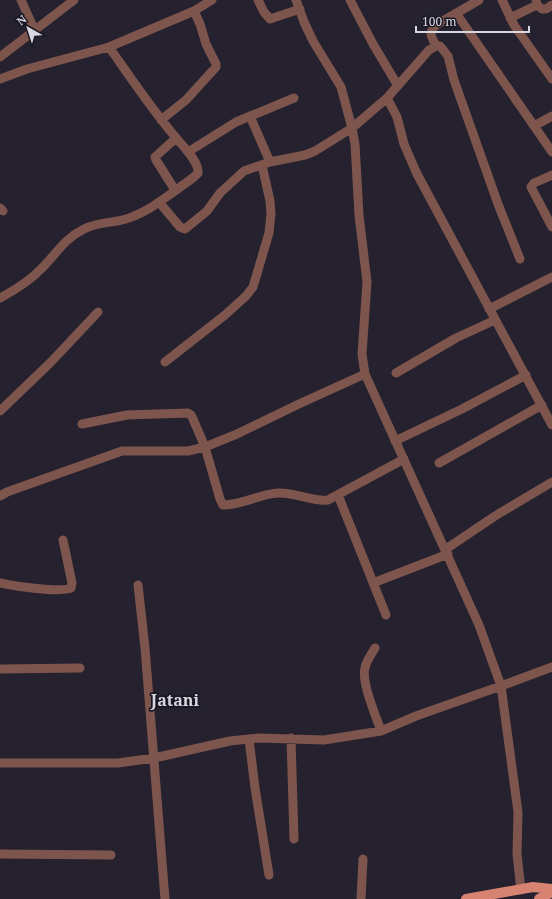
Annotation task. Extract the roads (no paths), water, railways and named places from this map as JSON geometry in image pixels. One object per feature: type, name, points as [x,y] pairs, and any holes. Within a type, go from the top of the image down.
[{"type":"main road","points":[[466,899],[533,888],[552,889]]},
{"type":"main road","points":[[539,899],[552,892]]},
{"type":"street","points":[[21,0],[35,31]]},
{"type":"street","points":[[0,57],[74,0]]},
{"type":"street","points":[[0,79],[27,69],[109,47],[194,12],[212,0]]},
{"type":"street","points":[[258,0],[264,12],[270,19],[300,9]]},
{"type":"street","points":[[296,0],[313,41],[341,87],[355,144],[359,215],[367,282],[362,354],[366,374],[479,624],[501,686],[518,812],[517,854],[521,890]]},
{"type":"street","points":[[350,0],[373,44],[398,86]]},
{"type":"street","points":[[436,46],[431,34],[432,28],[436,24],[479,0]]},
{"type":"street","points":[[502,0],[510,18],[552,79]]},
{"type":"street","points":[[510,18],[536,2],[542,9],[546,9],[552,5]]},
{"type":"street","points":[[161,120],[186,100],[216,67],[194,12]]},
{"type":"street","points":[[456,13],[552,152]]},
{"type":"street","points":[[159,202],[180,227],[185,228],[207,211],[220,193],[244,171],[305,155],[315,151],[352,128],[387,98],[429,50],[436,46],[440,46],[448,56],[454,80],[498,204],[520,259]]},
{"type":"street","points":[[0,298],[24,284],[43,268],[64,242],[73,236],[99,223],[134,216],[159,202],[198,173],[197,167],[188,152],[161,120],[109,47]]},
{"type":"street","points":[[188,152],[236,122],[294,98]]},
{"type":"street","points":[[387,98],[397,117],[404,144],[417,174],[489,309],[551,420]]},
{"type":"street","points":[[165,362],[225,315],[253,288],[269,233],[271,214],[266,164],[250,116]]},
{"type":"street","points":[[534,126],[552,116]]},
{"type":"street","points":[[175,190],[155,157],[176,138]]},
{"type":"street","points":[[552,175],[534,183],[531,187],[552,225]]},
{"type":"street","points":[[489,309],[552,277]]},
{"type":"street","points":[[0,411],[51,362],[98,312]]},
{"type":"street","points":[[396,374],[456,338],[495,320]]},
{"type":"street","points":[[0,496],[6,492],[122,451],[188,451],[205,447],[237,434],[366,374]]},
{"type":"street","points":[[395,441],[462,409],[526,375]]},
{"type":"street","points":[[439,463],[542,405]]},
{"type":"street","points":[[82,424],[127,415],[188,413],[193,419],[205,447],[220,500],[223,505],[279,493],[304,496],[316,500],[328,500],[404,459]]},
{"type":"street","points":[[373,583],[447,551],[495,516],[552,482]]},
{"type":"street","points":[[338,495],[386,615]]},
{"type":"street","points":[[0,583],[16,586],[63,590],[71,588],[72,583],[63,540]]},
{"type":"street","points":[[138,584],[145,648],[165,899]]},
{"type":"street","points":[[375,648],[367,661],[364,669],[364,675],[366,686],[381,731]]},
{"type":"street","points":[[0,764],[118,763],[154,758],[230,741],[259,738],[324,740],[381,731],[416,716],[552,667]]},
{"type":"street","points":[[0,669],[80,668]]},
{"type":"street","points":[[291,738],[294,839]]},
{"type":"street","points":[[249,739],[269,875]]},
{"type":"street","points":[[0,854],[110,854]]},
{"type":"street","points":[[361,899],[363,859]]},
{"type":"street","points":[[533,888],[552,884]]},
{"type":"street","points":[[547,899],[552,898]]},
{"type":"district","name":"Jatani","points":[[175,700]]}]
